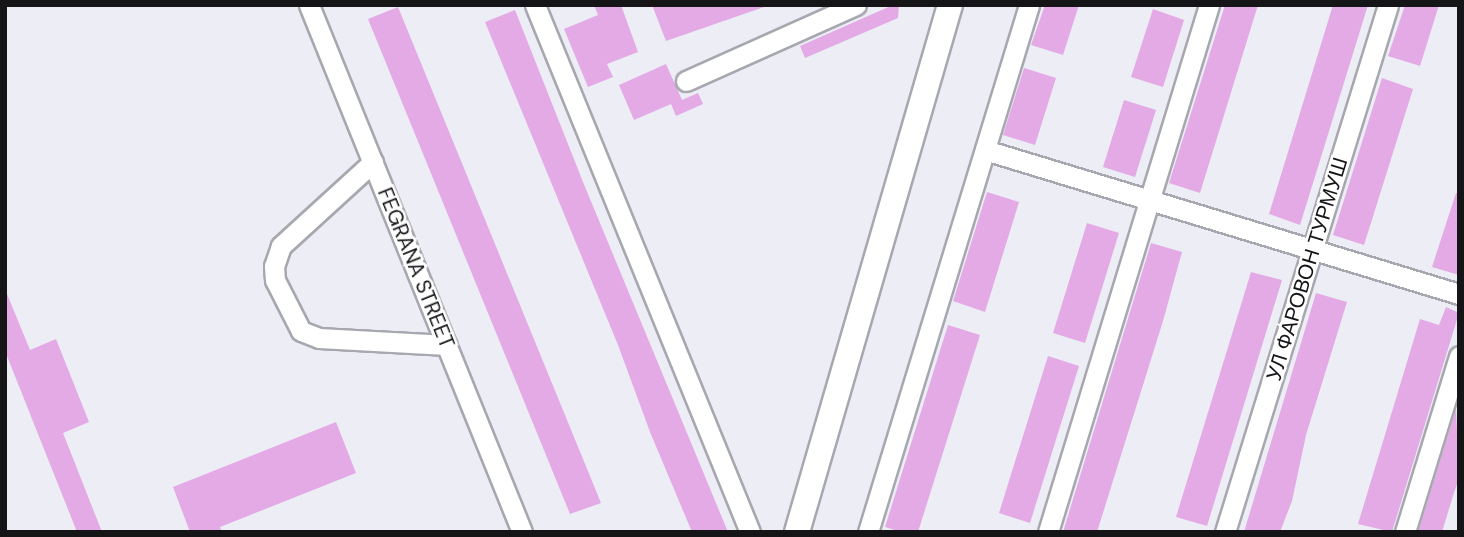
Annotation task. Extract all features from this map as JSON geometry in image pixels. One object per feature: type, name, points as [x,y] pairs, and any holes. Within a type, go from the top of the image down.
[{"type":"main road","points":[[797,532],[950,5]]},
{"type":"street","name":"FEGRANA STREET","points":[[309,5],[522,532]]},
{"type":"street","points":[[535,5],[750,532]]},
{"type":"street","points":[[686,81],[856,5]]},
{"type":"street","points":[[868,532],[1029,5]]},
{"type":"street","points":[[1048,532],[1209,5]]},
{"type":"street","name":"УЛ ФАРОВОН ТУРМУШ","points":[[1225,532],[1388,5]]},
{"type":"street","points":[[985,150],[1459,294]]},
{"type":"street","points":[[373,162],[281,246],[274,266],[275,280],[301,331],[319,338],[447,345]]},
{"type":"street","points":[[1405,532],[1459,356]]},
{"type":"building","points":[[594,5],[621,5],[638,52],[607,64],[613,77],[588,87],[564,29],[598,15]]},
{"type":"building","points":[[652,5],[767,5],[767,6],[666,41]]},
{"type":"building","points":[[893,5],[899,5],[898,18],[805,58],[800,46]]},
{"type":"building","points":[[1045,5],[1079,5],[1063,55],[1031,45]]},
{"type":"building","points":[[1225,5],[1258,5],[1200,193],[1169,183]]},
{"type":"building","points":[[1333,5],[1368,5],[1300,225],[1269,214]]},
{"type":"building","points":[[1405,5],[1439,5],[1420,66],[1388,56]]},
{"type":"building","points":[[398,7],[601,503],[570,514],[368,19]]},
{"type":"building","points":[[1153,9],[1184,20],[1163,87],[1131,77]]},
{"type":"building","points":[[515,10],[728,532],[692,532],[650,432],[618,345],[485,22]]},
{"type":"building","points":[[666,64],[682,100],[698,93],[703,104],[676,116],[671,104],[634,120],[619,85]]},
{"type":"building","points":[[1024,68],[1056,78],[1035,145],[1003,135]]},
{"type":"building","points":[[1382,78],[1413,89],[1364,245],[1333,235]]},
{"type":"building","points":[[1124,100],[1156,110],[1135,177],[1103,167]]},
{"type":"building","points":[[987,192],[1019,202],[985,312],[953,301]]},
{"type":"building","points":[[1456,193],[1459,194],[1459,275],[1432,267]]},
{"type":"building","points":[[1087,223],[1119,233],[1085,343],[1053,333]]},
{"type":"building","points":[[1151,243],[1182,252],[1163,321],[1097,532],[1063,532]]},
{"type":"building","points":[[1251,272],[1282,280],[1207,526],[1176,517]]},
{"type":"building","points":[[5,289],[30,350],[56,339],[89,422],[63,433],[102,532],[77,532],[5,351]]},
{"type":"building","points":[[1316,293],[1347,302],[1306,435],[1292,501],[1280,532],[1244,532]]},
{"type":"building","points":[[1446,307],[1459,313],[1392,532],[1358,524],[1420,319],[1439,325]]},
{"type":"building","points":[[948,325],[980,335],[918,532],[901,532],[885,527]]},
{"type":"building","points":[[1048,356],[1079,366],[1030,523],[999,513]]},
{"type":"building","points":[[1456,409],[1459,478],[1442,532],[1418,532]]},
{"type":"building","points":[[336,422],[356,473],[220,527],[222,532],[190,532],[173,487]]}]
